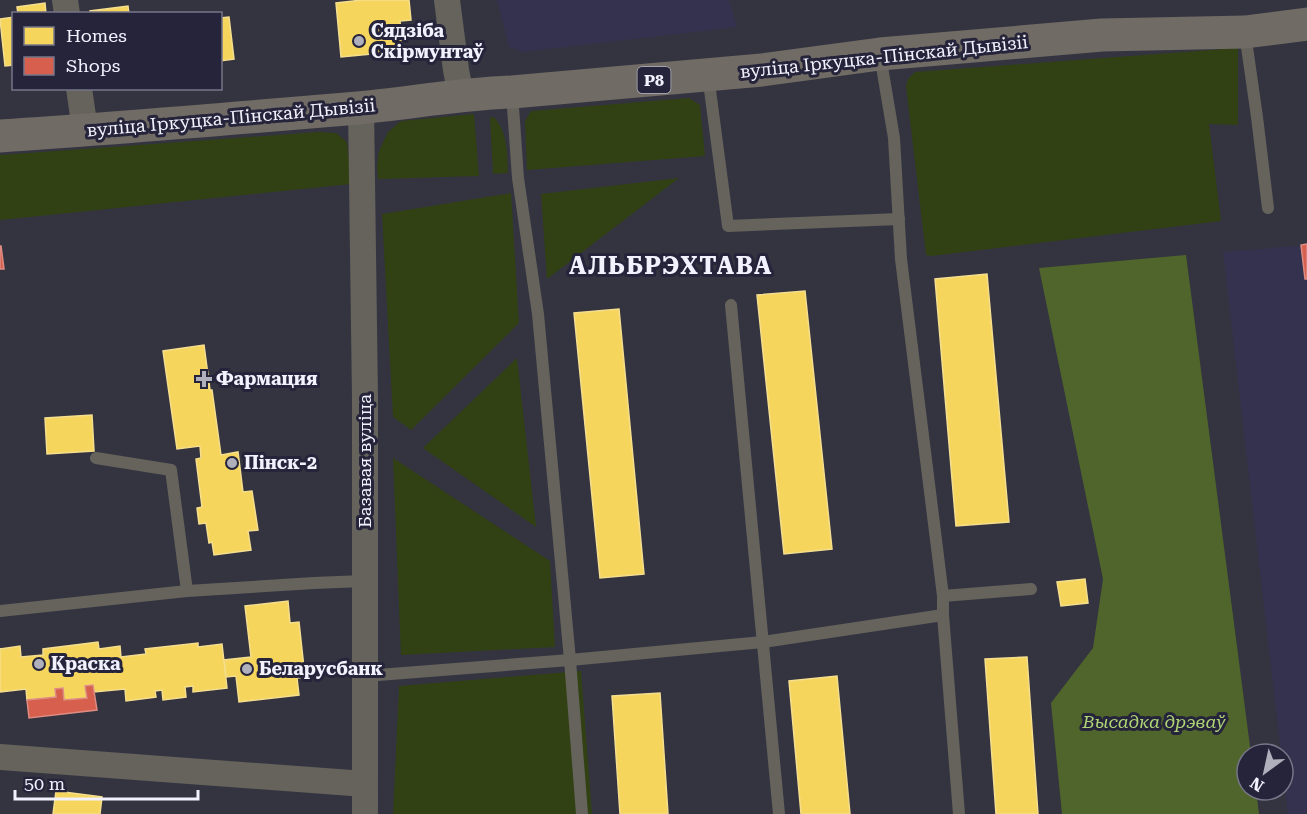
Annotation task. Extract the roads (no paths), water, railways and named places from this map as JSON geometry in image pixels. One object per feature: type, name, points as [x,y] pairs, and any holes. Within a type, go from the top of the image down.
[{"type":"main road","name":"вуліца Іркуцка-Пінскай Дывізіі","points":[[0,136],[361,108],[482,93],[762,70],[880,54],[1102,35],[1245,32],[1307,24]]},
{"type":"street","points":[[447,0],[461,96]]},
{"type":"street","points":[[79,90],[85,130]]},
{"type":"street","name":"Базавая вуліца","points":[[361,108],[365,399],[365,814]]},
{"type":"street","points":[[0,757],[365,784]]},
{"type":"lane","points":[[1245,32],[1268,208]]},
{"type":"lane","points":[[880,54],[894,138],[901,259],[943,596],[959,814]]},
{"type":"lane","points":[[708,75],[728,226],[899,219]]},
{"type":"lane","points":[[512,92],[518,178],[538,314],[582,814]]},
{"type":"lane","points":[[731,305],[779,814]]},
{"type":"lane","points":[[96,458],[171,470],[188,591]]},
{"type":"lane","points":[[0,611],[188,591],[364,582]]},
{"type":"lane","points":[[943,596],[1030,589]]},
{"type":"lane","points":[[365,676],[763,642],[943,615]]},
{"type":"place","name":"Сядзіба Скірмунтаў","points":[[359,41]]},
{"type":"place","name":"Фармация","points":[[204,379]]},
{"type":"place","name":"Пінск-2","points":[[232,463]]},
{"type":"place","name":"Краска","points":[[39,664]]},
{"type":"place","name":"Беларусбанк","points":[[247,669]]},
{"type":"district","name":"АЛЬБРЭХТАВА","points":[[671,266]]},
{"type":"park label","name":"Высадка дрэваў","points":[[1154,722]]}]
